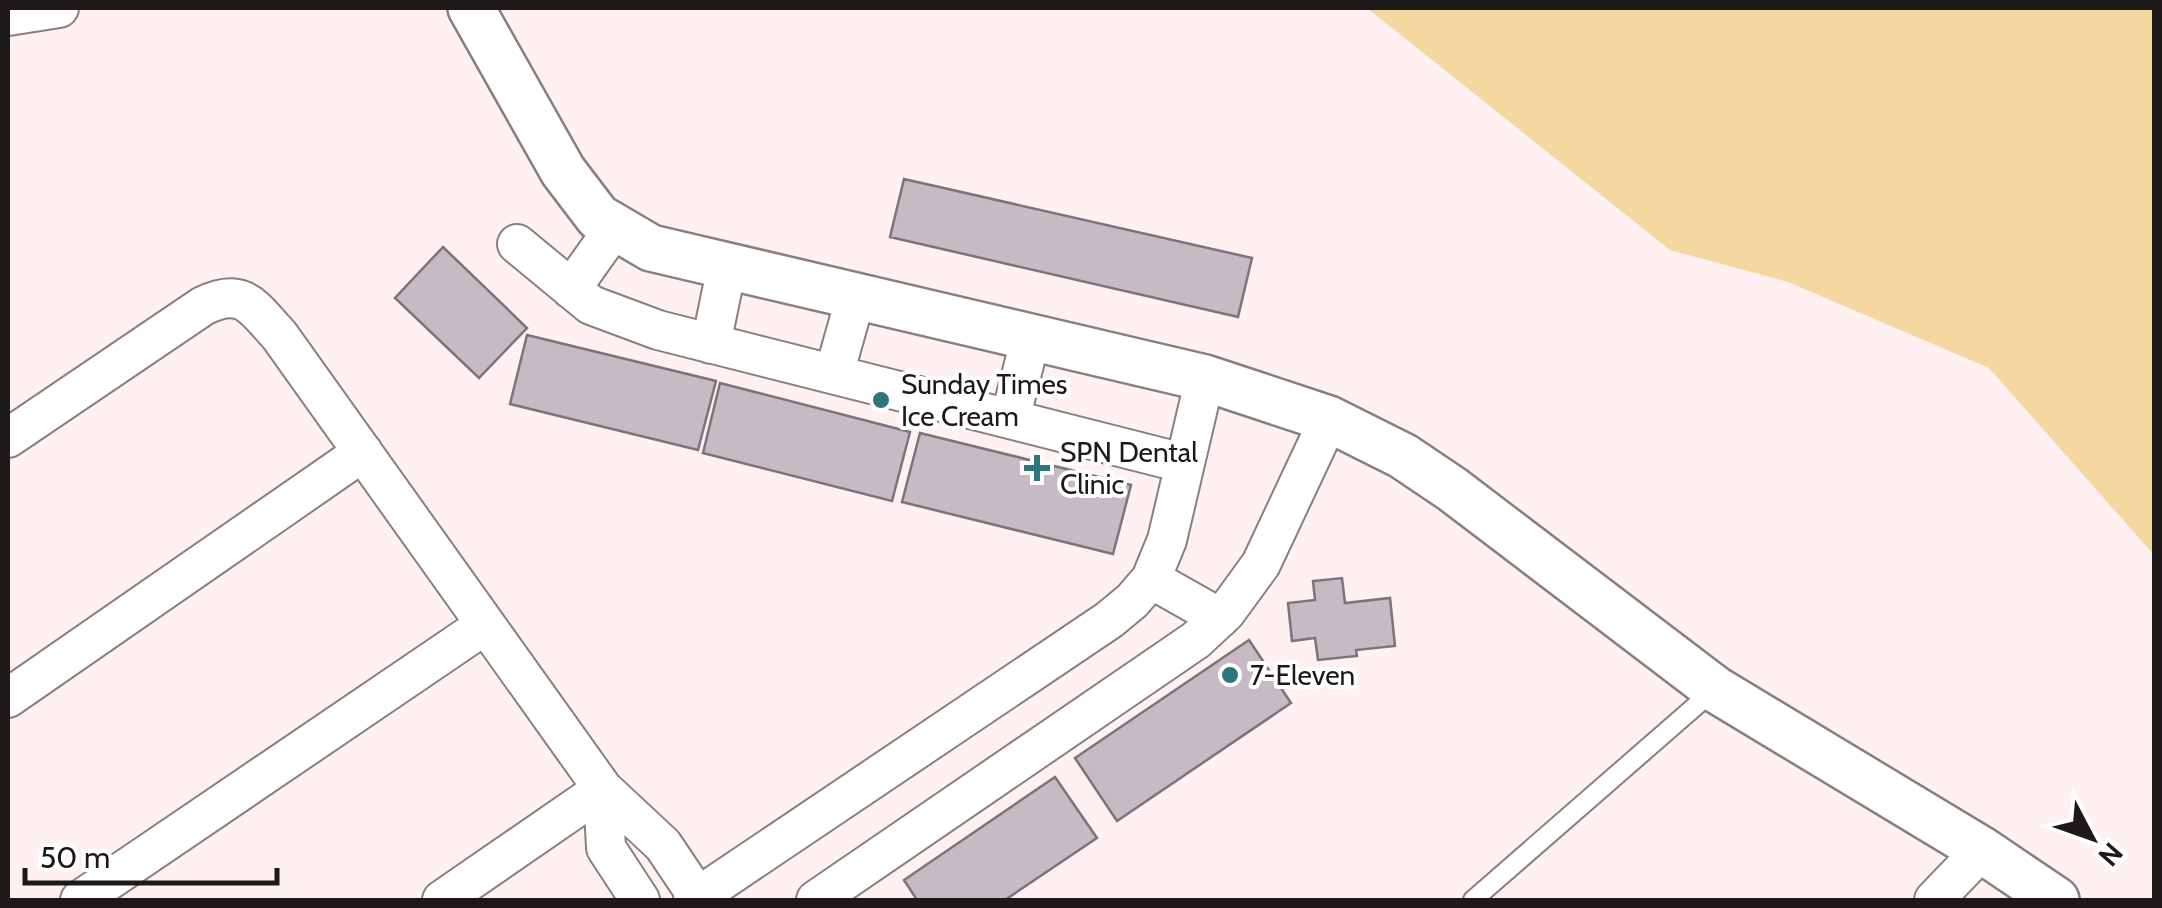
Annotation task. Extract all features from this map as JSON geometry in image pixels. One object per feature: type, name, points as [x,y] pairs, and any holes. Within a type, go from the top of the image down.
[{"type":"street","points":[[8,16],[59,8]]},
{"type":"street","points":[[471,8],[563,170],[598,217],[652,248],[1205,378],[1329,419],[1403,456],[1452,488],[1715,689],[1982,850],[2056,900]]},
{"type":"street","points":[[571,289],[616,227]]},
{"type":"street","points":[[517,244],[591,305],[658,330],[1184,463]]},
{"type":"street","points":[[711,344],[727,266]]},
{"type":"street","points":[[834,374],[856,296]]},
{"type":"street","points":[[8,438],[203,306],[221,297],[239,298],[253,306],[279,335],[603,789],[663,845],[697,900],[1132,602],[1151,579],[1166,540],[1205,378]]},
{"type":"street","points":[[1010,419],[1031,337]]},
{"type":"street","points":[[816,900],[1196,640],[1220,618],[1262,564],[1329,419]]},
{"type":"street","points":[[8,698],[363,452]]},
{"type":"street","points":[[1151,579],[1220,618]]},
{"type":"street","points":[[80,900],[486,625]]},
{"type":"street","points":[[442,900],[603,789]]},
{"type":"street","points":[[603,789],[606,848],[640,900]]},
{"type":"street","points":[[1934,900],[1982,850]]},
{"type":"lane","points":[[1473,900],[1715,689]]},
{"type":"shaded area","points":[[1367,8],[2154,8],[2154,555],[1989,368],[1788,282],[1670,250]]},
{"type":"building","points":[[904,179],[1252,258],[1238,317],[890,237]]},
{"type":"building","points":[[443,247],[527,328],[479,378],[395,298]]},
{"type":"building","points":[[527,335],[716,381],[698,450],[510,404]]},
{"type":"building","points":[[720,383],[910,432],[892,501],[703,453]]},
{"type":"building","points":[[920,433],[1131,485],[1113,554],[902,502]]},
{"type":"building","points":[[1342,578],[1345,603],[1390,598],[1395,646],[1356,650],[1357,656],[1318,660],[1315,638],[1292,641],[1288,603],[1315,600],[1313,581]]},
{"type":"building","points":[[1249,640],[1291,703],[1117,821],[1075,758]]},
{"type":"building","points":[[1055,777],[1097,838],[1005,900],[917,900],[904,880]]},
{"type":"place","name":"Sunday Times Ice Cream","points":[[881,400]]},
{"type":"place","name":"SPN Dental Clinic","points":[[1037,468]]},
{"type":"place","name":"7-Eleven","points":[[1230,675]]}]
